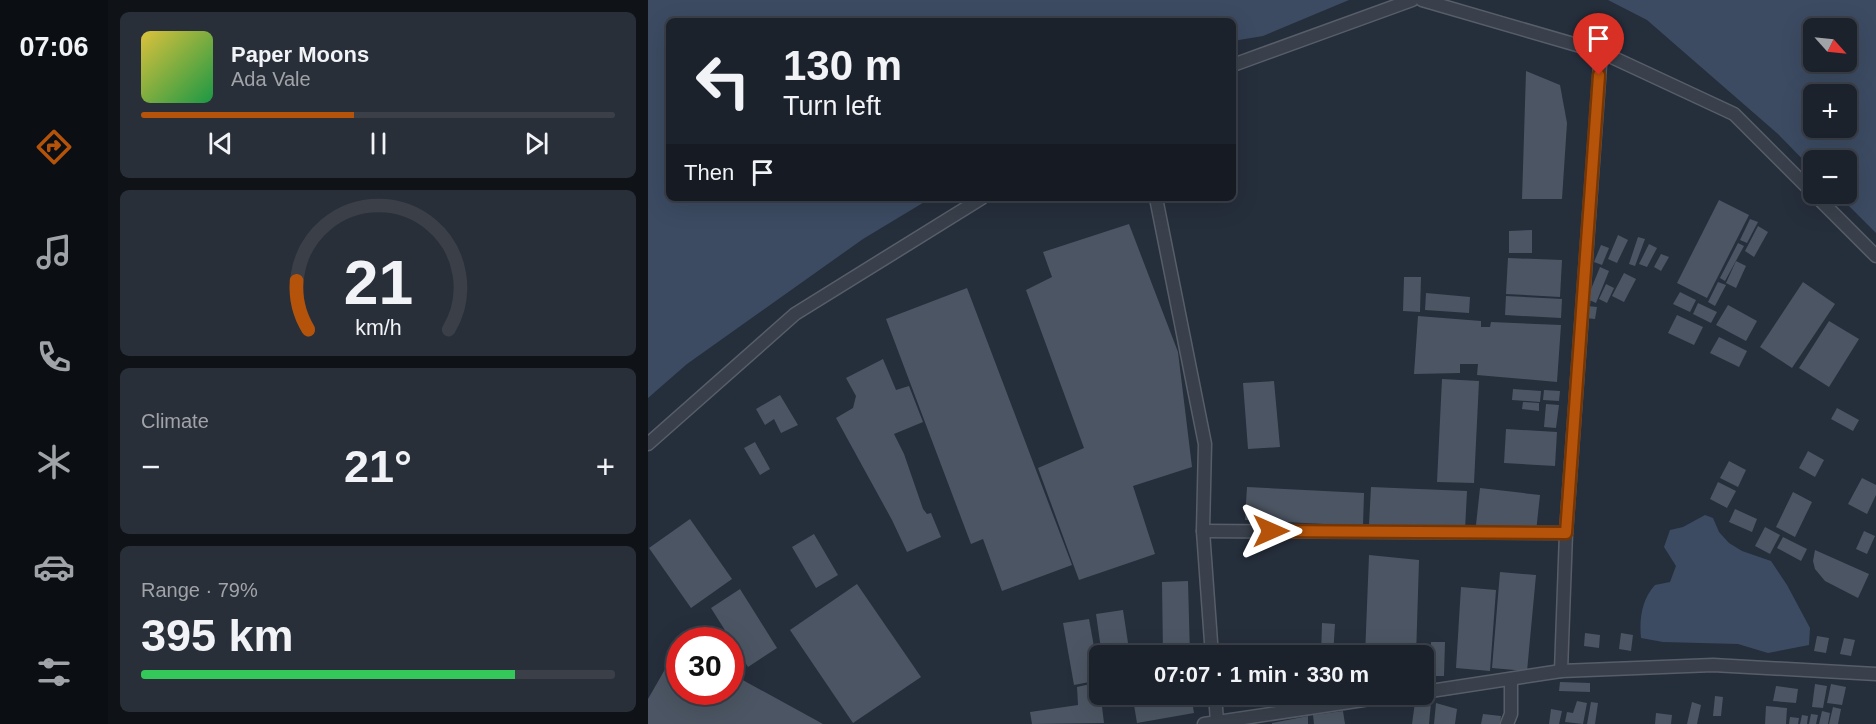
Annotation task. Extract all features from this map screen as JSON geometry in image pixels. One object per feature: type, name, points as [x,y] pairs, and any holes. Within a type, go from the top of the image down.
[{"type":"street","points":[[1236,64],[1412,0]]},
{"type":"street","points":[[1422,0],[1601,52],[1734,114],[1876,256]]},
{"type":"street","points":[[1561,671],[1566,533],[1601,52]]},
{"type":"street","points":[[648,444],[795,314],[977,201]]},
{"type":"street","points":[[1157,201],[1205,444],[1203,531],[1211,645]]},
{"type":"street","points":[[1203,531],[1566,533]]},
{"type":"street","points":[[1434,691],[1561,671],[1713,665],[1876,674]]},
{"type":"street","points":[[1507,724],[1511,714],[1511,679]]},
{"type":"street","points":[[1213,705],[1211,723],[1330,705]]},
{"type":"water","points":[[648,0],[1349,0],[1263,36],[1236,40],[1236,18],[666,18],[666,201],[926,201],[863,239],[687,364],[648,398]]},
{"type":"water","points":[[1608,0],[1876,0],[1876,233],[1847,204],[1857,204],[1857,150],[1803,150],[1803,160],[1778,134],[1647,20]]},
{"type":"water","points":[[1705,515],[1713,518],[1719,532],[1729,543],[1742,551],[1771,561],[1810,628],[1809,645],[1768,653],[1738,644],[1663,642],[1641,638],[1644,603],[1655,585],[1670,582],[1676,566],[1664,547],[1670,530],[1683,527]]},
{"type":"building","points":[[1526,71],[1560,85],[1567,123],[1562,199],[1522,199]]},
{"type":"building","points":[[1719,200],[1749,215],[1707,298],[1677,283]]},
{"type":"building","points":[[1750,219],[1758,222],[1747,243],[1740,240]]},
{"type":"building","points":[[1129,224],[1178,352],[1192,467],[1133,486],[1155,554],[1079,580],[1038,468],[1084,448],[1026,290],[1052,277],[1043,252]]},
{"type":"building","points":[[1758,226],[1768,232],[1754,257],[1745,251]]},
{"type":"building","points":[[1532,230],[1532,253],[1509,253],[1509,231]]},
{"type":"building","points":[[1618,235],[1628,240],[1617,263],[1608,259]]},
{"type":"building","points":[[1638,237],[1645,239],[1635,266],[1629,264]]},
{"type":"building","points":[[1738,243],[1744,246],[1725,281],[1720,278]]},
{"type":"building","points":[[1649,244],[1657,248],[1647,267],[1639,264]]},
{"type":"building","points":[[1601,245],[1609,248],[1602,265],[1594,262]]},
{"type":"building","points":[[1661,254],[1669,257],[1661,271],[1654,267]]},
{"type":"building","points":[[1508,258],[1562,260],[1560,297],[1506,294]]},
{"type":"building","points":[[1736,261],[1746,266],[1736,288],[1726,283]]},
{"type":"building","points":[[1600,267],[1609,271],[1596,303],[1587,299]]},
{"type":"building","points":[[1624,273],[1636,279],[1624,302],[1612,296]]},
{"type":"building","points":[[1404,277],[1421,277],[1420,312],[1403,311]]},
{"type":"building","points":[[1718,282],[1726,285],[1715,306],[1708,302]]},
{"type":"building","points":[[1803,282],[1835,304],[1792,368],[1760,347]]},
{"type":"building","points":[[1606,284],[1614,288],[1607,303],[1599,299]]},
{"type":"building","points":[[967,288],[1072,565],[1002,591],[983,539],[971,544],[886,319]]},
{"type":"building","points":[[1680,292],[1696,300],[1690,312],[1673,304]]},
{"type":"building","points":[[1426,293],[1470,297],[1469,313],[1425,310]]},
{"type":"building","points":[[1506,296],[1562,299],[1561,318],[1505,315]]},
{"type":"building","points":[[1698,303],[1717,312],[1711,323],[1693,314]]},
{"type":"building","points":[[1728,305],[1757,321],[1746,341],[1716,325]]},
{"type":"building","points":[[1587,306],[1597,307],[1595,319],[1586,318]]},
{"type":"building","points":[[1677,315],[1703,327],[1694,345],[1668,333]]},
{"type":"building","points":[[1418,316],[1481,321],[1481,327],[1490,327],[1491,322],[1561,325],[1557,382],[1477,375],[1478,364],[1460,364],[1460,373],[1414,374]]},
{"type":"building","points":[[1829,321],[1859,339],[1829,387],[1799,368]]},
{"type":"building","points":[[1719,337],[1747,351],[1739,367],[1710,353]]},
{"type":"building","points":[[883,359],[896,390],[909,386],[923,422],[894,434],[904,454],[923,509],[927,514],[931,513],[941,537],[907,552],[836,418],[853,408],[856,396],[846,378]]},
{"type":"building","points":[[1442,379],[1479,381],[1474,483],[1437,482]]},
{"type":"building","points":[[1274,381],[1280,447],[1248,449],[1243,383]]},
{"type":"building","points":[[1513,389],[1541,391],[1540,402],[1512,400]]},
{"type":"building","points":[[1544,390],[1560,391],[1559,401],[1543,400]]},
{"type":"building","points":[[780,395],[798,425],[781,433],[774,419],[765,425],[756,409]]},
{"type":"building","points":[[1523,402],[1539,403],[1539,411],[1522,409]]},
{"type":"building","points":[[1546,404],[1559,405],[1556,428],[1544,427]]},
{"type":"building","points":[[1837,408],[1859,420],[1853,431],[1831,419]]},
{"type":"building","points":[[1506,429],[1557,432],[1555,466],[1504,463]]},
{"type":"building","points":[[755,442],[770,469],[760,475],[744,448]]},
{"type":"building","points":[[1808,451],[1824,460],[1815,477],[1799,468]]},
{"type":"building","points":[[1729,461],[1746,470],[1738,487],[1720,478]]},
{"type":"building","points":[[1862,478],[1876,485],[1876,495],[1867,514],[1848,504]]},
{"type":"building","points":[[1718,482],[1736,491],[1727,508],[1710,499]]},
{"type":"building","points":[[1247,487],[1364,493],[1363,526],[1245,520]]},
{"type":"building","points":[[1371,487],[1467,491],[1465,530],[1369,525]]},
{"type":"building","points":[[1480,488],[1540,495],[1536,532],[1476,525]]},
{"type":"building","points":[[1793,492],[1812,502],[1795,537],[1776,527]]},
{"type":"building","points":[[1735,509],[1757,519],[1752,532],[1729,522]]},
{"type":"building","points":[[690,519],[732,579],[691,608],[649,548]]},
{"type":"building","points":[[1765,527],[1780,535],[1770,554],[1755,546]]},
{"type":"building","points":[[1864,531],[1875,536],[1867,554],[1856,549]]},
{"type":"building","points":[[814,534],[838,575],[816,588],[792,547]]},
{"type":"building","points":[[1783,537],[1807,549],[1801,561],[1777,548]]},
{"type":"building","points":[[1815,550],[1869,574],[1858,598],[1825,581],[1815,569],[1813,561]]},
{"type":"building","points":[[1369,555],[1419,560],[1416,645],[1365,645]]},
{"type":"building","points":[[1500,572],[1536,575],[1527,671],[1492,668]]},
{"type":"building","points":[[1188,581],[1190,645],[1163,645],[1162,582]]},
{"type":"building","points":[[857,584],[921,677],[853,723],[790,630]]},
{"type":"building","points":[[1461,587],[1496,590],[1490,671],[1456,668]]},
{"type":"building","points":[[740,589],[777,648],[748,667],[744,661],[744,627],[723,627],[711,608]]},
{"type":"building","points":[[1123,610],[1128,645],[1100,645],[1096,614]]},
{"type":"building","points":[[1089,619],[1094,645],[1089,645],[1089,682],[1074,685],[1063,623]]},
{"type":"building","points":[[1322,623],[1335,624],[1334,645],[1321,645]]},
{"type":"building","points":[[1585,633],[1600,635],[1599,648],[1584,646]]},
{"type":"building","points":[[1621,633],[1633,635],[1631,651],[1619,649]]},
{"type":"building","points":[[1817,636],[1829,638],[1826,653],[1814,651]]},
{"type":"building","points":[[1844,638],[1855,640],[1851,656],[1840,654]]},
{"type":"building","points":[[1431,642],[1445,642],[1444,676],[1434,676],[1434,645],[1431,645]]},
{"type":"building","points":[[666,668],[666,705],[744,705],[744,681],[823,724],[648,724],[648,699]]},
{"type":"building","points":[[1560,682],[1590,683],[1590,692],[1559,691]]},
{"type":"building","points":[[1089,684],[1089,705],[1102,705],[1104,723],[1032,724],[1030,712],[1078,705],[1077,687]]},
{"type":"building","points":[[1815,684],[1827,686],[1823,708],[1812,707]]},
{"type":"building","points":[[1831,684],[1846,687],[1842,705],[1827,703]]},
{"type":"building","points":[[1776,686],[1798,689],[1796,703],[1773,701]]},
{"type":"building","points":[[1715,696],[1723,697],[1721,716],[1713,716]]},
{"type":"building","points":[[1577,701],[1587,703],[1583,724],[1565,722],[1567,712],[1573,713]]},
{"type":"building","points":[[1591,702],[1598,703],[1595,724],[1587,724]]},
{"type":"building","points":[[1692,702],[1701,705],[1697,724],[1687,724]]},
{"type":"building","points":[[1436,703],[1457,709],[1455,724],[1434,724]]},
{"type":"building","points":[[1134,705],[1193,705],[1194,713],[1137,723]]},
{"type":"building","points":[[1415,705],[1431,705],[1429,724],[1412,724]]},
{"type":"building","points":[[1766,706],[1787,708],[1786,724],[1765,724]]},
{"type":"building","points":[[1833,707],[1841,709],[1838,724],[1829,724]]},
{"type":"building","points":[[1551,709],[1562,711],[1559,724],[1549,724]]},
{"type":"building","points":[[1343,711],[1345,724],[1314,724],[1313,715]]},
{"type":"building","points":[[1822,711],[1830,713],[1828,724],[1819,724]]},
{"type":"building","points":[[1656,713],[1672,715],[1671,724],[1655,724]]},
{"type":"building","points":[[1483,714],[1501,716],[1500,724],[1481,724]]},
{"type":"building","points":[[1811,714],[1818,715],[1816,724],[1809,724]]},
{"type":"building","points":[[1802,715],[1808,716],[1807,724],[1800,724]]},
{"type":"building","points":[[1308,716],[1308,724],[1272,724],[1272,723]]},
{"type":"building","points":[[1790,717],[1799,718],[1798,724],[1789,724]]},
{"type":"route","points":[[1271,531],[1566,533],[1599,75]]}]
